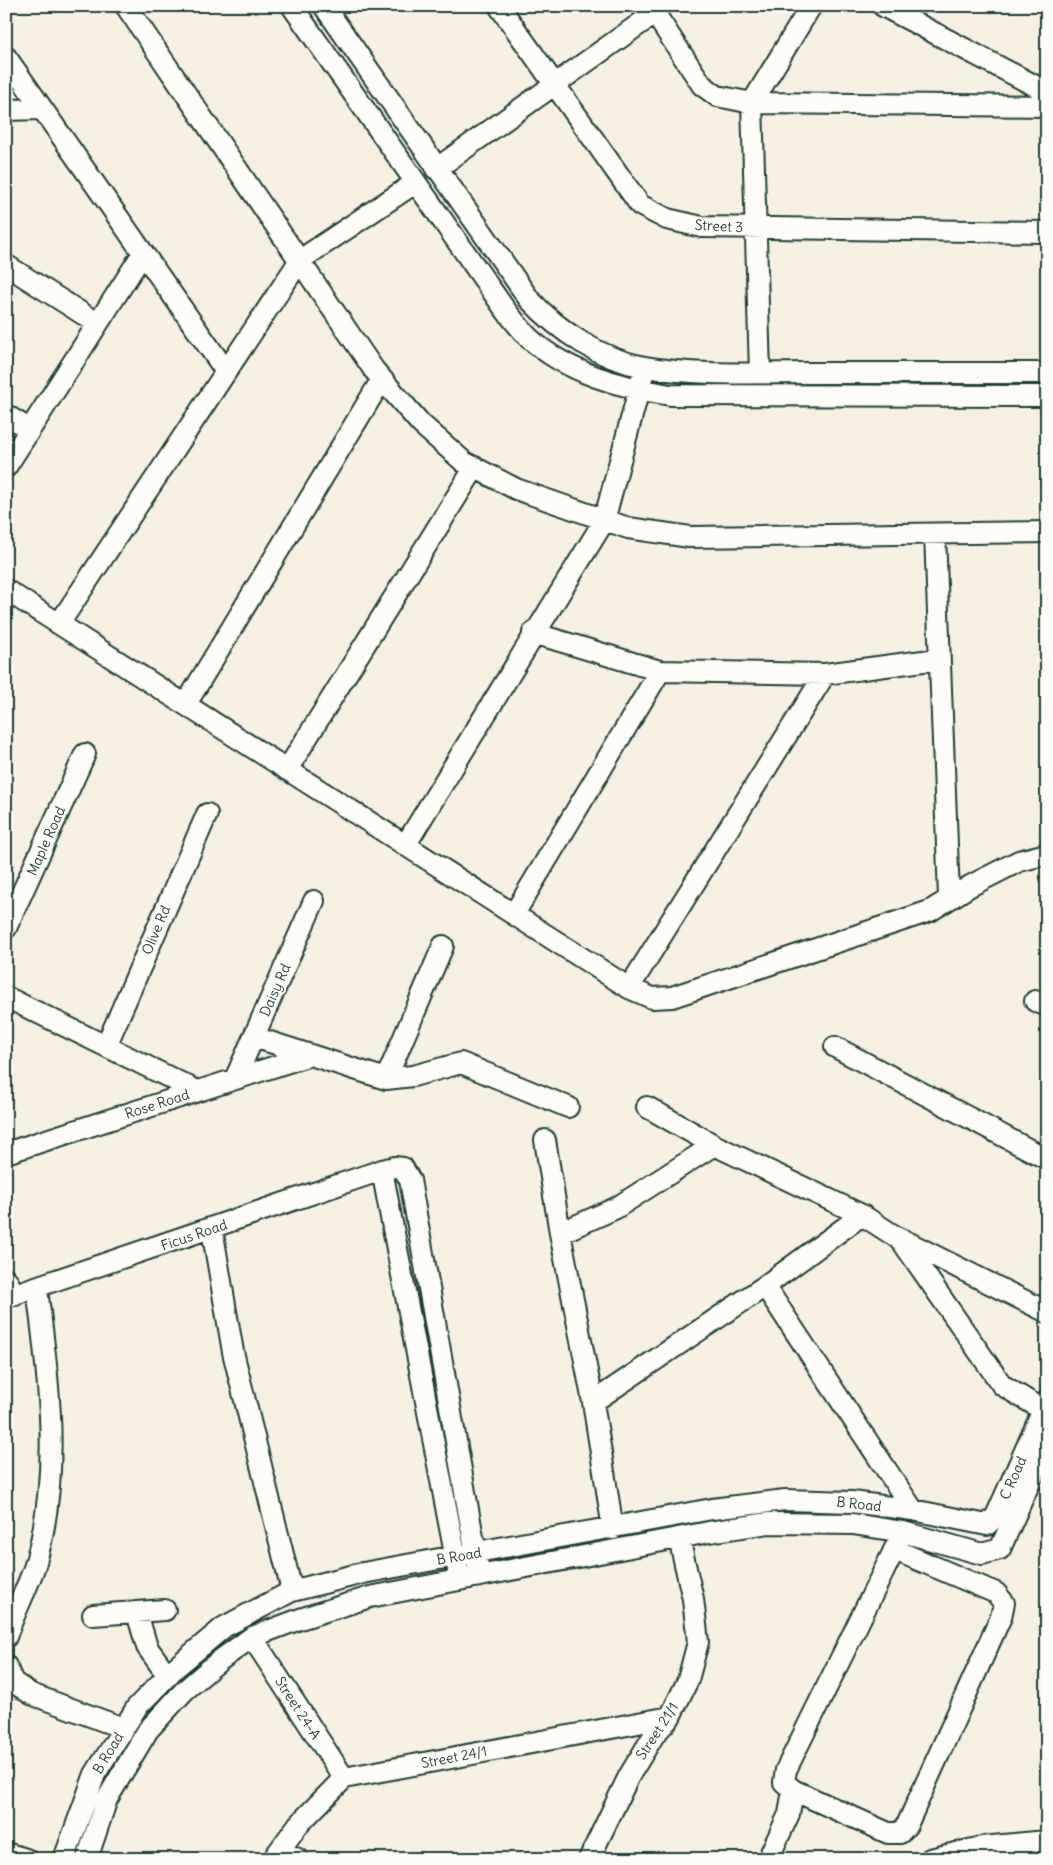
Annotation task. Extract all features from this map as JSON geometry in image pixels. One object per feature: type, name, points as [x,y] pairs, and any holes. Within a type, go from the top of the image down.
[{"type":"street","points":[[126,6],[382,380],[421,424],[464,462],[516,489],[604,521],[628,528],[690,537],[1047,532]]},
{"type":"street","points":[[292,6],[504,308],[529,338],[574,367],[639,390],[670,396],[1047,396]]},
{"type":"street","points":[[324,6],[436,169],[529,299],[551,322],[581,342],[607,355],[644,366],[718,373],[1047,373]]},
{"type":"street","name":"Street 3","points":[[499,6],[640,205],[667,219],[702,227],[1047,232]]},
{"type":"street","points":[[760,373],[754,228],[752,103],[811,6]]},
{"type":"street","points":[[883,6],[1047,92]]},
{"type":"street","points":[[436,169],[555,85],[652,10],[702,85],[718,96],[752,103],[1047,106]]},
{"type":"street","points":[[6,58],[225,370]]},
{"type":"street","points":[[6,110],[42,109]]},
{"type":"street","points":[[59,624],[225,370],[300,260],[415,183]]},
{"type":"street","points":[[6,467],[143,253]]},
{"type":"street","points":[[6,265],[97,323]]},
{"type":"street","points":[[406,844],[533,633],[604,521],[644,366]]},
{"type":"street","points":[[186,704],[382,380]]},
{"type":"street","points":[[6,415],[29,429]]},
{"type":"street","points":[[287,770],[475,467]]},
{"type":"street","points":[[935,534],[938,659],[949,897]]},
{"type":"street","points":[[6,590],[629,988],[652,998],[672,997],[930,911],[949,897],[1019,861],[1047,854]]},
{"type":"street","points":[[533,633],[660,671],[825,674],[938,659]]},
{"type":"street","points":[[514,914],[660,671]]},
{"type":"street","points":[[629,988],[825,674]]},
{"type":"street","name":"Maple Road","points":[[6,928],[85,754]]},
{"type":"street","name":"Olive Rd","points":[[106,1046],[207,814]]},
{"type":"street","name":"Daisy Rd","points":[[235,1079],[314,901]]},
{"type":"street","points":[[386,1079],[443,946]]},
{"type":"street","points":[[6,997],[197,1091]]},
{"type":"street","points":[[254,1037],[307,1056],[386,1079],[413,1076],[461,1063],[568,1107]]},
{"type":"street","points":[[835,1047],[1047,1159]]},
{"type":"street","name":"Rose Road","points":[[6,1153],[307,1056]]},
{"type":"street","points":[[647,1107],[714,1145],[862,1215],[901,1240],[1047,1312]]},
{"type":"street","points":[[545,1140],[560,1233],[593,1402],[613,1528]]},
{"type":"street","points":[[560,1233],[616,1208],[714,1145]]},
{"type":"street","points":[[460,1579],[382,1170],[395,1167],[403,1168],[410,1180],[480,1575]]},
{"type":"street","name":"Ficus Road","points":[[9,1290],[37,1289],[382,1170]]},
{"type":"street","points":[[593,1402],[765,1286],[862,1215]]},
{"type":"street","points":[[212,1229],[233,1352],[292,1592]]},
{"type":"street","points":[[901,1240],[1002,1385],[1045,1406]]},
{"type":"street","points":[[765,1286],[913,1510]]},
{"type":"street","points":[[6,1637],[35,1564],[43,1532],[51,1463],[48,1393],[37,1289]]},
{"type":"street","name":"C Road","points":[[987,1525],[996,1516],[1045,1406]]},
{"type":"street","name":"C Road","points":[[1000,1549],[1044,1458]]},
{"type":"street","name":"B Road","points":[[64,1859],[95,1774],[137,1707],[168,1676],[224,1627],[292,1592],[363,1573],[456,1558],[712,1509],[785,1500],[852,1502],[913,1510],[987,1525]]},
{"type":"street","name":"B Road","points":[[87,1859],[107,1799],[148,1730],[184,1691],[219,1661],[252,1638],[300,1619],[370,1597],[480,1575],[709,1532],[788,1522],[853,1524],[899,1541],[982,1554],[1000,1549]]},
{"type":"street","points":[[987,1525],[1000,1549]]},
{"type":"street","name":"Street 21/1","points":[[589,1859],[629,1776],[654,1735],[670,1717],[688,1680],[698,1642],[693,1599],[679,1538]]},
{"type":"street","points":[[899,1541],[996,1593],[1004,1603],[1001,1617],[907,1825],[900,1833],[888,1833],[793,1790],[784,1782],[786,1770],[899,1541]]},
{"type":"street","points":[[93,1614],[165,1610]]},
{"type":"street","points":[[137,1613],[147,1647],[168,1676]]},
{"type":"street","name":"Street 24-A","points":[[252,1638],[344,1778]]},
{"type":"street","points":[[6,1666],[13,1682],[31,1694],[123,1728]]},
{"type":"street","name":"Street 24/1","points":[[344,1778],[670,1717]]},
{"type":"street","points":[[298,1859],[276,1855],[298,1825],[344,1778]]},
{"type":"street","points":[[768,1859],[789,1814],[793,1790]]},
{"type":"street","points":[[930,1859],[982,1847],[1047,1841]]},
{"type":"street","points":[[6,1853],[26,1859]]}]
